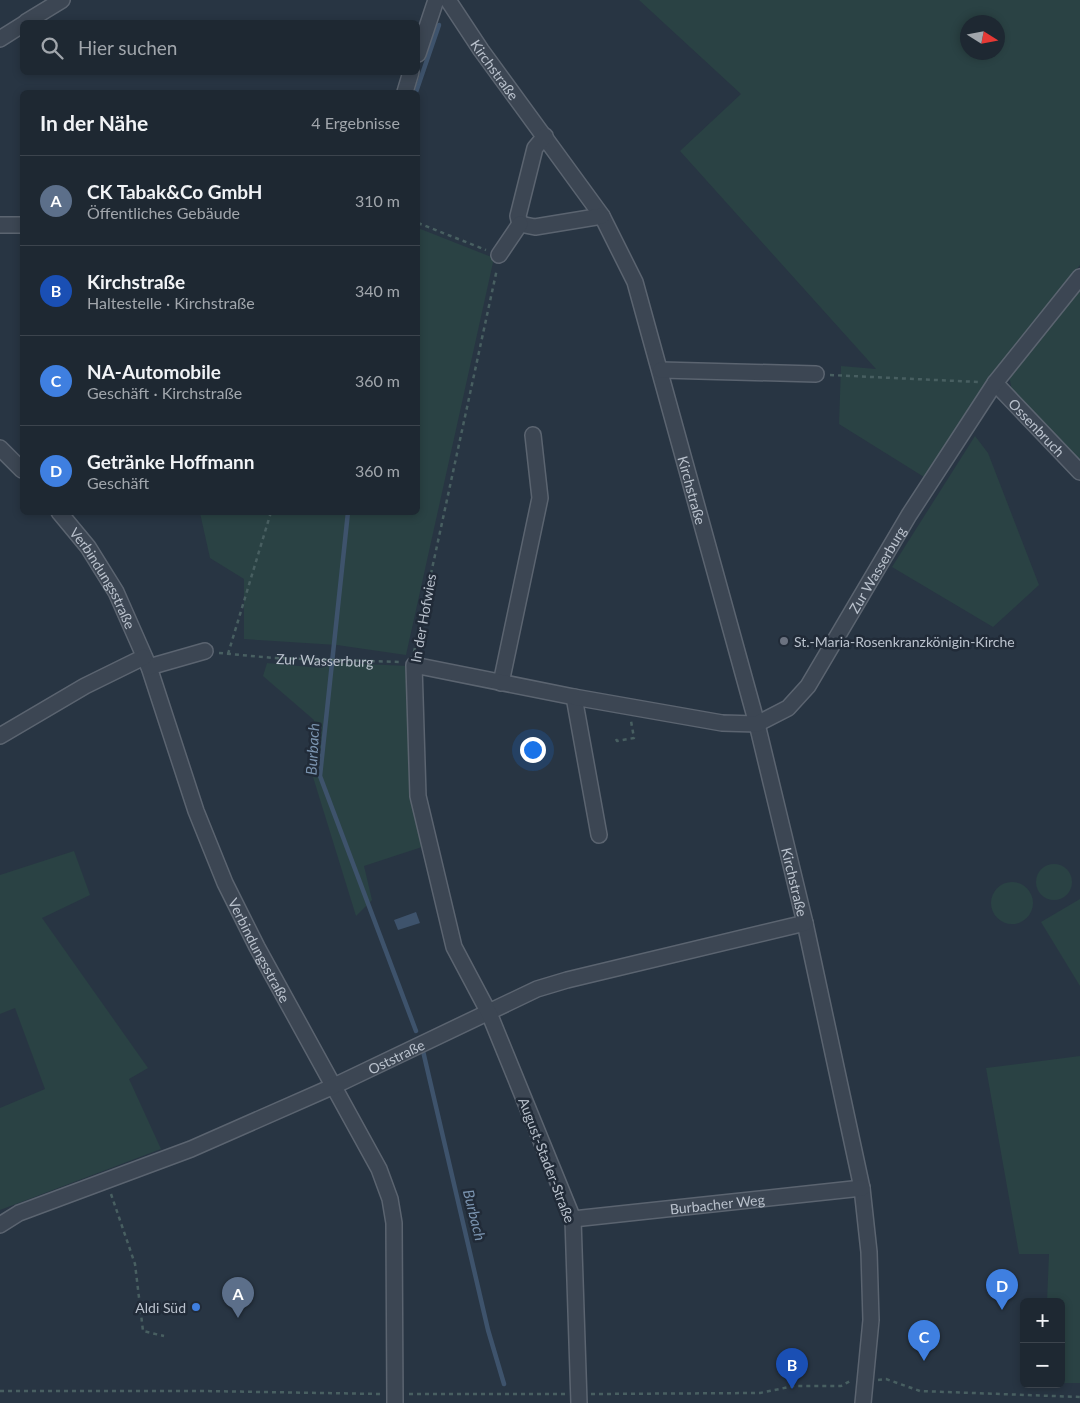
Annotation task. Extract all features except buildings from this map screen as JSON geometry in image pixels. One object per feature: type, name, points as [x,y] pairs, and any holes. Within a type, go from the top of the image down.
[{"type":"street","points":[[29,20],[62,0]]},
{"type":"street","points":[[420,48],[436,0]]},
{"type":"street","name":"Kirchstraße","points":[[448,0],[602,216],[635,282],[661,370],[757,724],[805,923],[862,1188],[869,1252],[871,1320],[863,1403]]},
{"type":"street","points":[[0,39],[20,26]]},
{"type":"street","points":[[405,90],[410,75]]},
{"type":"street","points":[[499,255],[520,224],[518,216],[535,148],[545,136]]},
{"type":"street","points":[[520,224],[535,227],[602,216]]},
{"type":"street","points":[[0,225],[20,225]]},
{"type":"street","name":"Zur Wasserburg","points":[[414,665],[574,698],[722,723],[757,724],[788,708],[808,686],[909,515],[995,383],[1080,277]]},
{"type":"street","points":[[661,370],[816,374]]},
{"type":"street","name":"Ossenbruch","points":[[995,383],[1080,472]]},
{"type":"street","points":[[501,683],[540,498],[533,435]]},
{"type":"street","points":[[0,448],[20,468]]},
{"type":"street","name":"Verbindungsstraße","points":[[61,515],[88,547],[116,592],[147,662],[196,811],[225,883],[257,947],[379,1169],[390,1199],[394,1223],[395,1398]]},
{"type":"street","points":[[0,736],[85,686],[147,662],[205,651]]},
{"type":"street","name":"In der Hofwies","points":[[414,665],[418,796],[454,947],[489,1012]]},
{"type":"street","points":[[574,698],[599,835]]},
{"type":"street","name":"Oststraße","points":[[0,1225],[19,1213],[191,1149],[334,1086],[537,989],[567,980],[805,923]]},
{"type":"street","name":"August-Stader-Straße","points":[[489,1012],[573,1219],[579,1398]]},
{"type":"street","name":"Burbacher Weg","points":[[573,1219],[862,1188]]},
{"type":"path","points":[[420,224],[499,255]]},
{"type":"path","name":"In der Hofwies","points":[[414,665],[414,655],[436,544],[499,255]]},
{"type":"path","points":[[816,374],[995,383]]},
{"type":"path","points":[[228,654],[270,515]]},
{"type":"path","name":"Zur Wasserburg","points":[[205,651],[414,665]]},
{"type":"path","points":[[616,739],[617,741],[634,738],[629,707]]},
{"type":"path","points":[[107,1181],[135,1264],[143,1331],[164,1336]]},
{"type":"path","points":[[0,1391],[188,1390],[395,1398],[579,1398],[760,1392],[794,1386],[841,1386],[847,1385],[850,1380],[886,1379],[920,1391],[1080,1397]]},
{"type":"green space","points":[[639,0],[1080,0],[1080,265],[996,371],[924,477],[839,424],[841,366],[876,369],[680,151],[741,94]]},
{"type":"green space","points":[[420,229],[494,258],[406,655],[337,645],[244,639],[244,579],[210,558],[200,515],[420,515]]},
{"type":"green space","points":[[1080,286],[1080,462],[1012,391],[1009,375]]},
{"type":"green space","points":[[975,436],[988,453],[1039,585],[993,627],[892,567]]},
{"type":"green space","points":[[267,663],[321,668],[341,663],[408,666],[425,846],[364,866],[372,900],[356,916],[309,764],[314,720],[263,676]]},
{"type":"green space","points":[[74,851],[90,895],[42,918],[148,1068],[129,1079],[161,1149],[0,1210],[0,1108],[45,1089],[15,1008],[0,1014],[0,875]]},
{"type":"green space","points":[[1054,864],[1067,869],[1072,882],[1067,895],[1054,900],[1041,895],[1036,882],[1041,869]]},
{"type":"green space","points":[[1016,882],[1024,885],[1030,891],[1033,903],[1030,915],[1024,921],[1008,924],[1000,921],[994,915],[991,899],[994,891],[1000,885]]},
{"type":"green space","points":[[1080,899],[1080,986],[1041,922]]},
{"type":"green space","points":[[1080,1056],[1080,1383],[1065,1383],[1065,1298],[1047,1298],[1049,1254],[1019,1254],[986,1068]]},
{"type":"water","points":[[416,912],[420,923],[398,930],[394,920]]},
{"type":"waterway","name":"Burbach","points":[[417,90],[439,25]]},
{"type":"waterway","name":"Burbach","points":[[348,515],[320,776],[416,1031]]},
{"type":"waterway","name":"Burbach","points":[[423,1051],[488,1330],[504,1384]]},
{"type":"place","name":"St.-Maria-Rosenkranzkönigin-Kirche","points":[[784,641]]},
{"type":"place","name":"Aldi Süd","points":[[196,1307]]},
{"type":"place","name":"Getränke Hoffmann","points":[[1002,1310]]},
{"type":"place","name":"CK Tabak&Co GmbH","points":[[238,1318]]},
{"type":"place","name":"NA-Automobile","points":[[924,1361]]},
{"type":"place","name":"Kirchstraße","points":[[792,1389]]}]
